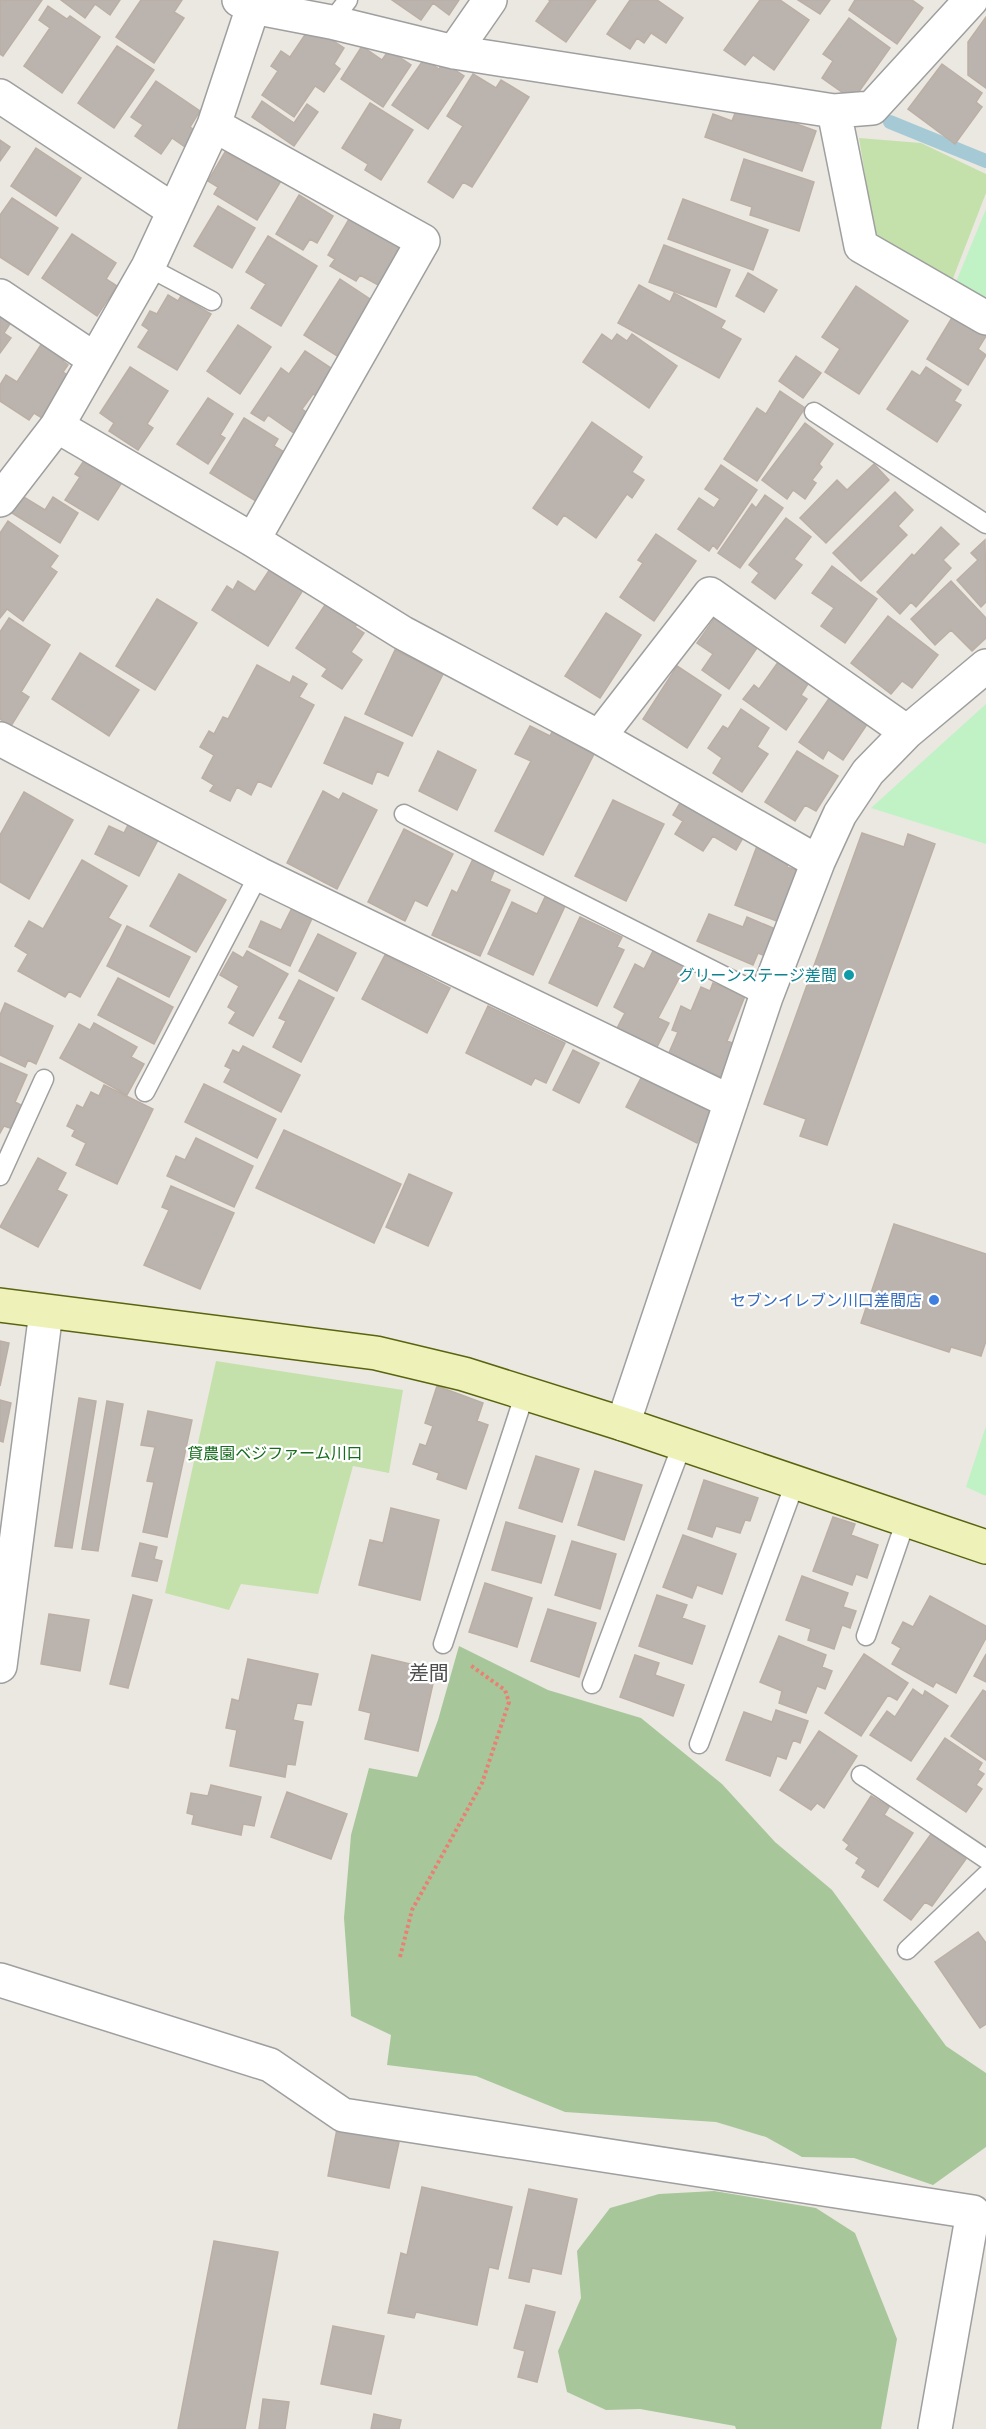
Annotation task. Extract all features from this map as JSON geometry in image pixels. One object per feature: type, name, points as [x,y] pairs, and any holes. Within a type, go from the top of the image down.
[{"type":"street","points":[[454,52],[490,0]]},
{"type":"street","points":[[0,500],[57,426],[148,267],[213,125],[246,3],[340,11],[454,52],[834,111],[872,108],[958,4]]},
{"type":"street","points":[[0,96],[173,210]]},
{"type":"street","points":[[834,111],[861,246],[986,318]]},
{"type":"street","points":[[213,125],[423,241],[253,540]]},
{"type":"street","points":[[0,296],[94,359]]},
{"type":"street","points":[[57,426],[253,540],[403,633],[599,736],[818,862]]},
{"type":"street","points":[[599,736],[710,594],[907,732]]},
{"type":"street","points":[[623,1424],[766,997],[818,862],[840,814],[868,772],[907,732],[986,666]]},
{"type":"street","points":[[0,739],[259,874],[731,1102]]},
{"type":"street","points":[[0,1305],[376,1353],[464,1374],[623,1424],[986,1547]]},
{"type":"street","points":[[1,1654],[46,1312]]},
{"type":"street","points":[[0,1980],[270,2065],[343,2115],[973,2212],[935,2429]]},
{"type":"lane","points":[[148,267],[212,301]]},
{"type":"lane","points":[[814,412],[986,524]]},
{"type":"lane","points":[[404,814],[766,997]]},
{"type":"lane","points":[[145,1092],[259,874]]},
{"type":"lane","points":[[0,1176],[44,1079]]},
{"type":"lane","points":[[443,1644],[525,1393]]},
{"type":"lane","points":[[592,1684],[682,1445]]},
{"type":"lane","points":[[699,1744],[795,1483]]},
{"type":"lane","points":[[866,1636],[906,1520]]},
{"type":"lane","points":[[861,1775],[986,1859]]},
{"type":"lane","points":[[907,1950],[986,1875]]},
{"type":"path","points":[[400,1957],[412,1910],[482,1783],[509,1702],[505,1690],[443,1644]]},
{"type":"green space","points":[[859,138],[921,143],[986,174],[986,193],[952,281],[875,237]]},
{"type":"green space","points":[[986,209],[986,299],[956,282]]},
{"type":"green space","points":[[986,704],[986,844],[871,808]]},
{"type":"green space","name":"貸農園ベジファーム川口","points":[[216,1361],[403,1390],[389,1473],[353,1466],[318,1594],[241,1584],[229,1610],[165,1593]]},
{"type":"green space","points":[[986,1426],[986,1496],[966,1487]]},
{"type":"green space","points":[[459,1646],[548,1690],[641,1718],[722,1784],[775,1842],[832,1890],[946,2046],[986,2073],[986,2147],[933,2185],[854,2158],[802,2157],[766,2137],[716,2122],[565,2112],[476,2076],[387,2065],[391,2035],[351,2016],[344,1918],[351,1835],[369,1768],[417,1777],[438,1720]]},
{"type":"green space","points":[[714,2191],[816,2208],[855,2233],[897,2339],[881,2429],[736,2429],[735,2426],[640,2409],[606,2410],[567,2392],[558,2351],[581,2298],[577,2251],[610,2208],[659,2194]]},
{"type":"building","points":[[0,0],[42,0],[3,56],[0,54]]},
{"type":"building","points":[[61,0],[120,0],[110,15],[95,4],[85,18]]},
{"type":"building","points":[[141,0],[182,0],[174,12],[184,18],[154,63],[116,37]]},
{"type":"building","points":[[392,0],[459,0],[449,15],[433,3],[421,20]]},
{"type":"building","points":[[549,0],[596,0],[566,42],[536,21]]},
{"type":"building","points":[[630,0],[657,0],[683,18],[666,43],[651,33],[644,43],[637,38],[630,49],[607,34]]},
{"type":"building","points":[[760,0],[780,0],[809,20],[774,70],[753,55],[745,65],[724,50]]},
{"type":"building","points":[[798,0],[830,0],[820,14]]},
{"type":"building","points":[[855,0],[912,0],[923,8],[897,44],[849,10]]},
{"type":"building","points":[[48,6],[67,19],[70,16],[100,37],[62,93],[24,66],[50,28],[39,20]]},
{"type":"building","points":[[986,17],[986,88],[968,75],[968,42]]},
{"type":"building","points":[[849,18],[890,48],[853,100],[822,78],[833,61],[823,54]]},
{"type":"building","points":[[311,26],[344,48],[334,64],[340,69],[324,92],[315,86],[294,117],[262,95],[278,71],[271,66],[281,51],[290,57]]},
{"type":"building","points":[[117,46],[154,70],[114,128],[78,103]]},
{"type":"building","points":[[362,46],[382,60],[389,50],[411,65],[383,107],[341,79]]},
{"type":"building","points":[[424,59],[439,69],[443,62],[464,76],[428,129],[392,105]]},
{"type":"building","points":[[942,64],[982,93],[976,102],[982,107],[955,144],[908,109]]},
{"type":"building","points":[[473,74],[496,88],[501,80],[529,97],[472,187],[463,182],[453,198],[428,182],[463,126],[447,116]]},
{"type":"building","points":[[156,81],[200,111],[190,127],[196,131],[185,147],[172,138],[161,154],[135,136],[143,125],[131,117]]},
{"type":"building","points":[[262,101],[294,123],[307,104],[318,112],[294,146],[252,117]]},
{"type":"building","points":[[370,103],[413,130],[381,180],[365,170],[368,164],[342,148]]},
{"type":"building","points":[[739,103],[816,131],[802,171],[705,137],[713,114],[732,121]]},
{"type":"building","points":[[0,140],[10,147],[0,161]]},
{"type":"building","points":[[36,148],[81,178],[56,216],[11,186]]},
{"type":"building","points":[[242,150],[284,176],[257,220],[214,194],[218,187],[208,181],[225,152],[237,159]]},
{"type":"building","points":[[744,159],[814,182],[799,231],[750,215],[752,207],[731,200]]},
{"type":"building","points":[[299,195],[333,216],[317,243],[310,239],[303,250],[276,234]]},
{"type":"building","points":[[12,198],[58,228],[28,275],[0,257],[0,215]]},
{"type":"building","points":[[683,199],[768,230],[753,270],[668,239]]},
{"type":"building","points":[[218,206],[255,228],[232,268],[194,246]]},
{"type":"building","points":[[352,214],[404,245],[380,286],[360,275],[356,281],[330,266],[335,259],[328,255]]},
{"type":"building","points":[[72,234],[116,263],[106,279],[117,286],[97,316],[42,278]]},
{"type":"building","points":[[268,236],[317,266],[281,326],[251,308],[266,284],[246,272]]},
{"type":"building","points":[[664,245],[730,270],[716,307],[649,282]]},
{"type":"building","points":[[748,273],[777,290],[764,312],[736,296]]},
{"type":"building","points":[[340,279],[373,301],[354,329],[360,331],[342,359],[304,335]]},
{"type":"building","points":[[639,285],[670,302],[674,293],[725,321],[721,328],[741,339],[719,378],[618,323]]},
{"type":"building","points":[[856,286],[908,321],[859,394],[825,372],[840,349],[822,337]]},
{"type":"building","points":[[168,295],[178,301],[181,296],[211,314],[177,370],[138,347],[149,330],[142,325],[150,311],[157,314]]},
{"type":"building","points":[[956,311],[986,330],[986,336],[978,349],[986,355],[968,385],[927,359]]},
{"type":"building","points":[[0,313],[13,319],[4,333],[11,338],[0,353]]},
{"type":"building","points":[[238,325],[271,347],[240,394],[207,371]]},
{"type":"building","points":[[602,334],[612,341],[617,334],[627,341],[632,334],[677,366],[649,408],[583,362]]},
{"type":"building","points":[[44,340],[67,354],[63,361],[68,365],[63,372],[69,376],[42,418],[34,413],[29,420],[0,401],[0,385],[6,375],[17,382]]},
{"type":"building","points":[[305,351],[334,370],[317,396],[313,394],[302,409],[312,416],[298,436],[268,415],[264,421],[251,413],[281,368],[289,374]]},
{"type":"building","points":[[796,356],[821,373],[803,398],[779,381]]},
{"type":"building","points":[[130,367],[168,391],[147,424],[153,428],[138,450],[109,431],[114,423],[100,413]]},
{"type":"building","points":[[926,367],[961,390],[954,401],[961,405],[937,442],[887,409],[912,371],[920,376]]},
{"type":"building","points":[[780,391],[805,408],[757,481],[724,459],[757,408],[766,414]]},
{"type":"building","points":[[208,398],[233,414],[220,435],[225,438],[208,464],[177,444]]},
{"type":"building","points":[[244,418],[278,439],[274,446],[286,453],[256,501],[210,473]]},
{"type":"building","points":[[592,422],[642,457],[632,472],[644,480],[632,498],[627,494],[596,538],[564,515],[557,525],[533,508]]},
{"type":"building","points":[[805,423],[833,444],[819,464],[822,467],[812,480],[816,483],[805,499],[793,490],[787,499],[762,480]]},
{"type":"building","points":[[93,459],[124,479],[98,520],[65,500],[80,477],[75,474],[83,462],[89,466]]},
{"type":"building","points":[[874,464],[889,480],[826,543],[800,518],[837,480],[847,490]]},
{"type":"building","points":[[721,465],[757,490],[717,549],[713,545],[709,551],[678,529],[699,498],[714,508],[720,499],[705,489]]},
{"type":"building","points":[[895,492],[913,510],[898,526],[907,535],[861,581],[833,553]]},
{"type":"building","points":[[765,495],[783,508],[740,568],[718,553],[752,504],[756,508]]},
{"type":"building","points":[[22,496],[45,510],[53,497],[78,513],[60,543],[12,513]]},
{"type":"building","points":[[786,518],[811,537],[794,559],[802,565],[775,599],[752,582],[759,573],[749,565]]},
{"type":"building","points":[[8,521],[58,556],[50,567],[57,572],[23,621],[7,609],[0,618],[0,533]]},
{"type":"building","points":[[941,527],[959,544],[943,560],[951,568],[916,607],[911,602],[900,614],[877,592]]},
{"type":"building","points":[[656,534],[696,561],[654,621],[620,597],[643,563],[638,560]]},
{"type":"building","points":[[985,540],[986,602],[981,607],[957,580],[978,560],[971,553]]},
{"type":"building","points":[[832,566],[877,599],[845,643],[821,626],[834,608],[812,593]]},
{"type":"building","points":[[270,569],[303,590],[268,646],[212,610],[227,586],[233,590],[238,581],[255,592]]},
{"type":"building","points":[[951,581],[986,618],[986,638],[972,651],[951,630],[935,645],[911,619]]},
{"type":"building","points":[[157,599],[197,623],[155,690],[116,666]]},
{"type":"building","points":[[329,599],[360,620],[355,627],[364,633],[351,652],[362,660],[342,689],[322,676],[327,669],[296,648]]},
{"type":"building","points":[[719,612],[761,642],[729,689],[702,670],[713,654],[697,643]]},
{"type":"building","points":[[606,613],[641,635],[600,698],[565,676]]},
{"type":"building","points":[[888,616],[938,655],[912,688],[902,681],[891,694],[851,663]]},
{"type":"building","points":[[9,618],[50,645],[21,692],[29,697],[11,726],[0,719],[0,632]]},
{"type":"building","points":[[395,650],[443,674],[412,736],[365,714]]},
{"type":"building","points":[[80,653],[139,690],[109,736],[52,699]]},
{"type":"building","points":[[781,658],[811,679],[801,695],[807,699],[786,730],[743,699],[754,685],[759,689]]},
{"type":"building","points":[[257,665],[290,683],[293,676],[307,684],[299,697],[314,705],[271,787],[258,781],[251,795],[237,787],[230,801],[210,791],[214,785],[202,778],[214,755],[200,747],[209,731],[214,734],[223,717],[228,719]]},
{"type":"building","points":[[677,666],[721,695],[687,748],[643,719]]},
{"type":"building","points":[[830,697],[868,723],[843,760],[828,750],[823,759],[799,742]]},
{"type":"building","points":[[741,709],[769,728],[757,747],[768,754],[742,792],[713,773],[722,758],[708,748],[723,726],[728,729]]},
{"type":"building","points":[[345,717],[403,743],[388,776],[377,771],[372,784],[324,763]]},
{"type":"building","points":[[530,726],[550,736],[555,726],[597,748],[543,855],[495,831],[531,761],[515,754]]},
{"type":"building","points":[[438,751],[476,770],[457,810],[419,791]]},
{"type":"building","points":[[797,751],[838,776],[816,811],[805,805],[795,821],[765,802]]},
{"type":"building","points":[[323,791],[339,800],[343,793],[377,810],[337,889],[287,863]]},
{"type":"building","points":[[24,792],[73,820],[29,899],[0,882],[0,835]]},
{"type":"building","points":[[683,798],[748,829],[736,850],[713,836],[703,851],[675,834],[683,821],[673,815]]},
{"type":"building","points":[[613,800],[664,824],[626,901],[575,876]]},
{"type":"building","points":[[129,823],[159,838],[139,876],[95,854],[109,826],[124,833]]},
{"type":"building","points":[[404,829],[453,854],[427,906],[415,900],[405,921],[368,902]]},
{"type":"building","name":"グリーンステージ差間","points":[[862,833],[904,847],[908,834],[935,844],[827,1145],[800,1136],[806,1119],[764,1104]]},
{"type":"building","points":[[757,846],[791,858],[787,867],[801,872],[782,923],[735,905]]},
{"type":"building","points":[[473,859],[495,869],[490,881],[510,890],[480,956],[432,935],[452,890],[457,893]]},
{"type":"building","points":[[82,860],[127,886],[108,918],[121,925],[80,997],[69,991],[65,997],[18,971],[28,954],[15,946],[29,921],[43,929]]},
{"type":"building","points":[[179,874],[226,900],[196,952],[150,926]]},
{"type":"building","points":[[545,897],[565,906],[533,975],[488,954],[512,902],[537,914]]},
{"type":"building","points":[[294,904],[314,914],[290,966],[249,947],[261,921],[281,930]]},
{"type":"building","points":[[709,914],[743,927],[747,917],[780,931],[770,958],[758,953],[753,965],[697,941]]},
{"type":"building","points":[[580,917],[622,937],[617,947],[624,950],[597,1006],[549,983]]},
{"type":"building","points":[[127,926],[190,957],[169,997],[107,966]]},
{"type":"building","points":[[318,934],[356,953],[337,991],[299,971]]},
{"type":"building","points":[[654,949],[686,965],[658,1018],[669,1023],[653,1055],[614,1034],[625,1013],[614,1007],[635,964],[644,969]]},
{"type":"building","points":[[247,951],[288,974],[253,1036],[229,1023],[236,1012],[228,1007],[239,986],[220,975],[233,952],[243,958]]},
{"type":"building","points":[[385,955],[450,988],[427,1033],[362,999]]},
{"type":"building","points":[[118,978],[173,1007],[154,1044],[98,1015]]},
{"type":"building","points":[[299,980],[334,998],[301,1062],[273,1047],[286,1021],[279,1018]]},
{"type":"building","points":[[713,983],[745,996],[727,1041],[735,1044],[721,1077],[668,1055],[678,1032],[672,1030],[681,1006],[691,1011],[701,987],[710,991]]},
{"type":"building","points":[[5,1003],[53,1026],[36,1064],[28,1060],[25,1067],[0,1055],[0,1015]]},
{"type":"building","points":[[488,1006],[565,1043],[546,1083],[535,1078],[531,1085],[466,1053]]},
{"type":"building","points":[[94,1023],[137,1047],[131,1057],[144,1064],[127,1095],[60,1058],[79,1024],[90,1030]]},
{"type":"building","points":[[243,1046],[300,1075],[281,1112],[224,1082],[231,1069],[225,1066],[233,1050],[239,1053]]},
{"type":"building","points":[[573,1050],[599,1063],[579,1103],[553,1090]]},
{"type":"building","points":[[0,1063],[27,1075],[15,1102],[23,1106],[13,1129],[4,1126],[0,1133]]},
{"type":"building","points":[[642,1076],[713,1112],[697,1143],[626,1107]]},
{"type":"building","points":[[204,1084],[276,1119],[257,1158],[185,1122]]},
{"type":"building","points":[[104,1085],[153,1109],[117,1184],[76,1165],[86,1143],[72,1136],[75,1130],[67,1126],[77,1105],[83,1108],[91,1092],[99,1096]]},
{"type":"building","points":[[284,1130],[401,1184],[374,1243],[256,1188]]},
{"type":"building","points":[[196,1138],[253,1166],[234,1207],[167,1176],[176,1156],[185,1160]]},
{"type":"building","points":[[38,1158],[66,1173],[57,1190],[67,1195],[38,1247],[0,1227]]},
{"type":"building","points":[[409,1174],[452,1193],[428,1246],[386,1227]]},
{"type":"building","points":[[171,1186],[234,1213],[200,1289],[144,1265],[169,1210],[162,1207]]},
{"type":"building","points":[[894,1224],[986,1254],[986,1341],[981,1356],[951,1347],[949,1352],[861,1323]]},
{"type":"building","points":[[0,1341],[9,1343],[0,1386]]},
{"type":"building","points":[[437,1386],[483,1403],[477,1421],[488,1425],[466,1489],[437,1479],[439,1473],[413,1464],[420,1444],[426,1446],[433,1426],[425,1423]]},
{"type":"building","points":[[79,1398],[96,1401],[72,1548],[55,1546]]},
{"type":"building","points":[[0,1400],[11,1403],[3,1442],[0,1441]]},
{"type":"building","points":[[107,1401],[123,1404],[98,1551],[82,1549]]},
{"type":"building","points":[[148,1411],[192,1420],[167,1537],[143,1532],[154,1482],[147,1481],[155,1447],[141,1445]]},
{"type":"building","points":[[536,1456],[579,1469],[562,1522],[519,1508]]},
{"type":"building","points":[[595,1471],[642,1485],[624,1540],[578,1525]]},
{"type":"building","points":[[704,1480],[758,1498],[750,1521],[745,1520],[740,1533],[716,1526],[712,1537],[688,1529]]},
{"type":"building","points":[[391,1508],[439,1520],[420,1600],[359,1585],[370,1540],[383,1543]]},
{"type":"building","points":[[833,1517],[855,1524],[851,1535],[878,1545],[867,1578],[856,1574],[852,1585],[813,1571]]},
{"type":"building","points":[[506,1522],[555,1536],[541,1583],[492,1570]]},
{"type":"building","points":[[683,1535],[736,1554],[722,1594],[697,1585],[692,1598],[663,1587]]},
{"type":"building","points":[[572,1541],[616,1554],[600,1609],[555,1595]]},
{"type":"building","points":[[140,1543],[157,1547],[154,1559],[162,1561],[157,1581],[132,1576]]},
{"type":"building","points":[[802,1576],[848,1593],[843,1607],[856,1611],[850,1628],[842,1625],[834,1649],[808,1640],[811,1629],[786,1620]]},
{"type":"building","points":[[485,1583],[532,1598],[517,1647],[469,1632]]},
{"type":"building","points":[[133,1595],[152,1600],[128,1688],[110,1684]]},
{"type":"building","points":[[657,1595],[687,1605],[682,1618],[705,1626],[692,1664],[639,1646]]},
{"type":"building","points":[[930,1596],[986,1626],[986,1638],[956,1693],[936,1682],[933,1687],[892,1664],[901,1648],[892,1643],[903,1622],[913,1627]]},
{"type":"building","points":[[548,1609],[596,1623],[579,1677],[531,1661]]},
{"type":"building","points":[[49,1614],[89,1620],[80,1671],[41,1664]]},
{"type":"building","points":[[779,1636],[826,1655],[822,1667],[832,1671],[825,1689],[817,1686],[806,1713],[779,1703],[782,1691],[760,1682]]},
{"type":"building","points":[[864,1654],[908,1683],[897,1700],[888,1695],[861,1736],[825,1713]]},
{"type":"building","points":[[986,1654],[986,1682],[974,1676]]},
{"type":"building","points":[[372,1655],[436,1670],[418,1751],[365,1739],[371,1713],[359,1710]]},
{"type":"building","points":[[635,1655],[659,1663],[655,1675],[684,1685],[673,1716],[620,1697]]},
{"type":"building","points":[[248,1659],[318,1674],[311,1705],[297,1703],[293,1720],[303,1722],[295,1765],[287,1764],[285,1777],[230,1766],[237,1730],[226,1728],[232,1699],[239,1701]]},
{"type":"building","points":[[913,1689],[923,1696],[925,1691],[948,1706],[911,1761],[870,1735],[887,1711],[895,1717]]},
{"type":"building","points":[[983,1690],[986,1692],[986,1760],[951,1736]]},
{"type":"building","points":[[776,1710],[808,1721],[800,1743],[793,1740],[786,1759],[777,1756],[770,1776],[726,1760],[744,1712],[772,1722]]},
{"type":"building","points":[[819,1731],[857,1756],[824,1808],[817,1803],[811,1810],[780,1790]]},
{"type":"building","points":[[945,1738],[982,1763],[978,1770],[984,1774],[976,1785],[982,1789],[966,1812],[917,1779]]},
{"type":"building","points":[[211,1785],[261,1797],[254,1826],[243,1824],[241,1835],[192,1824],[194,1815],[187,1813],[191,1793],[208,1796]]},
{"type":"building","points":[[287,1792],[347,1814],[331,1859],[271,1837]]},
{"type":"building","points":[[871,1796],[889,1807],[884,1815],[913,1833],[878,1887],[862,1877],[866,1870],[856,1863],[859,1858],[846,1849],[849,1845],[843,1840]]},
{"type":"building","points":[[931,1834],[966,1859],[932,1906],[925,1902],[911,1920],[884,1900]]},
{"type":"building","points":[[978,1932],[986,1943],[986,2024],[980,2028],[935,1962]]},
{"type":"building","points":[[337,2129],[399,2142],[389,2188],[328,2176]]},
{"type":"building","points":[[422,2187],[512,2207],[498,2269],[489,2267],[477,2325],[416,2312],[414,2318],[388,2313],[401,2253],[407,2255]]},
{"type":"building","points":[[529,2189],[577,2199],[561,2274],[532,2268],[529,2282],[509,2278]]},
{"type":"building","points":[[214,2241],[278,2252],[245,2429],[178,2429]]},
{"type":"building","points":[[526,2305],[555,2312],[537,2382],[518,2377],[525,2351],[514,2348]]},
{"type":"building","points":[[333,2326],[384,2336],[371,2394],[321,2384]]},
{"type":"building","points":[[263,2399],[289,2402],[285,2429],[259,2429]]},
{"type":"building","points":[[374,2414],[401,2420],[399,2429],[371,2429]]},
{"type":"waterway","points":[[890,122],[986,161]]},
{"type":"place","name":"グリーンステージ差間","points":[[849,975]]},
{"type":"place","name":"セブンイレブン川口差間店","points":[[934,1300]]},
{"type":"district","name":"差間","points":[[429,1673]]}]
